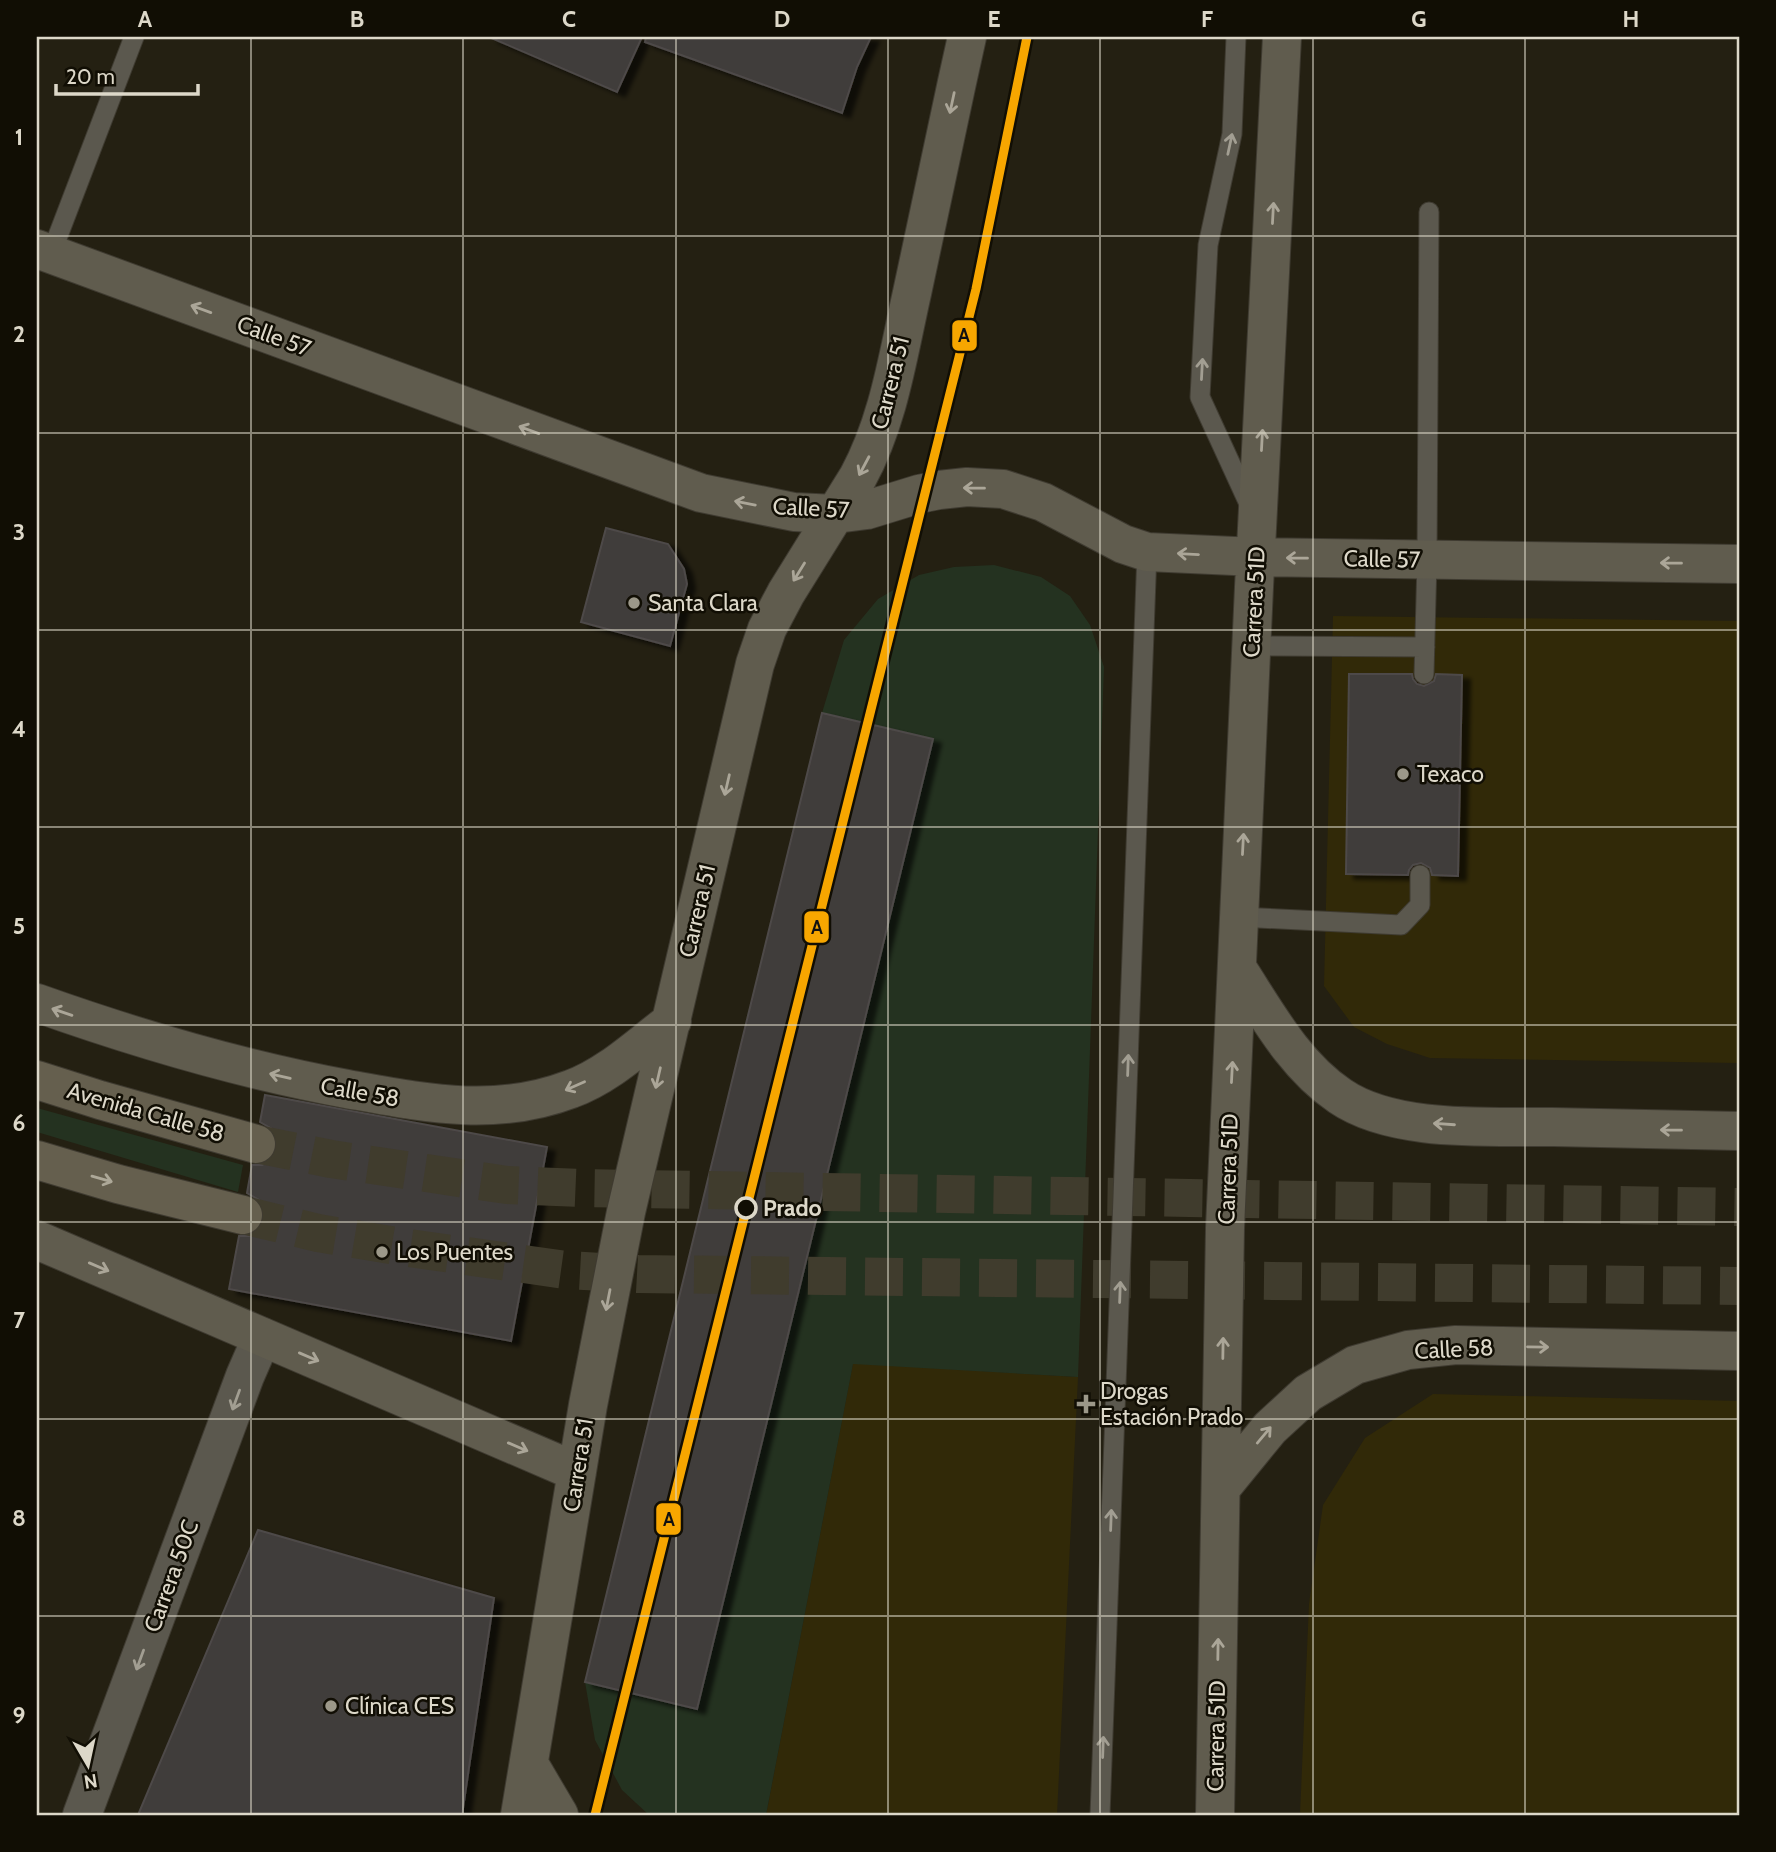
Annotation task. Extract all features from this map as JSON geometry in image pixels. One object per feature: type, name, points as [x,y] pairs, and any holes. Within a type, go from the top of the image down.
[{"type":"main road","name":"Carrera 51","points":[[520,1815],[588,1405],[626,1212],[755,664],[767,629],[869,457],[883,419],[967,37]]},
{"type":"main road","name":"Carrera 51D","points":[[1215,1815],[1225,1228],[1282,37]]},
{"type":"main road","name":"Calle 57","points":[[44,252],[701,493],[794,512],[836,514],[867,510],[919,494],[968,487],[1003,489],[1043,502],[1123,544],[1147,552],[1257,540],[1427,560],[1739,564]]},
{"type":"main road","points":[[1237,968],[1285,1042],[1309,1070],[1339,1096],[1363,1110],[1396,1120],[1446,1125],[1739,1131]]},
{"type":"main road","name":"Calle 58","points":[[37,1003],[122,1033],[219,1062],[418,1102],[479,1107],[523,1103],[573,1089],[611,1068],[672,1021]]},
{"type":"main road","name":"Avenida Calle 58","points":[[37,1080],[256,1144]]},
{"type":"main road","points":[[37,1160],[118,1184],[243,1215]]},
{"type":"main road","points":[[37,1240],[577,1472]]},
{"type":"main road","name":"Calle 58","points":[[1221,1488],[1270,1428],[1308,1393],[1355,1366],[1408,1350],[1456,1345],[1739,1351]]},
{"type":"main road","points":[[529,1764],[559,1815]]},
{"type":"street","name":"Carrera 50C","points":[[82,1815],[262,1337]]},
{"type":"lane","points":[[44,252],[134,37]]},
{"type":"lane","name":"Carrera 51D","points":[[1236,37],[1232,134],[1208,245],[1200,397],[1257,540]]},
{"type":"lane","points":[[1424,674],[1429,212]]},
{"type":"lane","points":[[1100,1815],[1147,552]]},
{"type":"lane","points":[[1252,646],[1424,647]]},
{"type":"lane","points":[[1239,917],[1401,925],[1420,905],[1420,875]]},
{"type":"shaded area","points":[[1333,616],[1739,621],[1739,1063],[1430,1058],[1387,1044],[1354,1027],[1324,986]]},
{"type":"shaded area","points":[[853,1363],[1078,1377],[1057,1815],[766,1815]]},
{"type":"shaded area","points":[[1433,1394],[1739,1401],[1739,1815],[1300,1815],[1309,1604],[1323,1505],[1365,1438]]},
{"type":"green space","points":[[994,565],[1041,577],[1070,596],[1090,625],[1104,667],[1078,1377],[853,1364],[766,1815],[649,1815],[622,1790],[595,1740],[585,1682],[822,713],[844,640],[878,599],[919,575],[954,567]]},
{"type":"green space","points":[[37,1108],[243,1165],[238,1192],[37,1132]]},
{"type":"building","points":[[489,37],[642,37],[617,92]]},
{"type":"building","points":[[646,37],[871,37],[857,67],[842,113],[645,42]]},
{"type":"building","name":"Santa Clara","points":[[606,528],[668,544],[684,569],[687,584],[670,646],[581,622]]},
{"type":"building","name":"Texaco","points":[[1349,674],[1412,674],[1417,684],[1424,686],[1434,681],[1436,674],[1462,675],[1458,876],[1432,875],[1430,868],[1421,863],[1413,865],[1408,875],[1346,874]]},
{"type":"building","name":"Prado","points":[[822,713],[933,739],[697,1709],[585,1682]]},
{"type":"building","name":"Los Puentes","points":[[265,1095],[547,1147],[511,1341],[229,1289],[239,1236],[250,1236],[258,1231],[264,1220],[264,1210],[259,1200],[247,1193],[252,1165],[262,1165],[271,1160],[277,1149],[277,1138],[272,1129],[260,1122]]},
{"type":"building","name":"Clínica CES","points":[[258,1530],[494,1598],[462,1815],[138,1815]]},
{"type":"tunnel","points":[[256,1144],[331,1159],[507,1185],[1739,1207]]},
{"type":"tunnel","points":[[243,1215],[318,1233],[409,1248],[566,1270],[638,1274],[1739,1286]]},
{"type":"transit line","name":"A","points":[[595,1815],[976,289],[1027,37]]},
{"type":"place","name":"Santa Clara","points":[[634,603]]},
{"type":"place","name":"Texaco","points":[[1403,774]]},
{"type":"place","name":"Prado","points":[[746,1208]]},
{"type":"place","name":"Los Puentes","points":[[382,1252]]},
{"type":"place","name":"Drogas Estación Prado","points":[[1086,1404]]},
{"type":"place","name":"Clínica CES","points":[[331,1706]]}]
